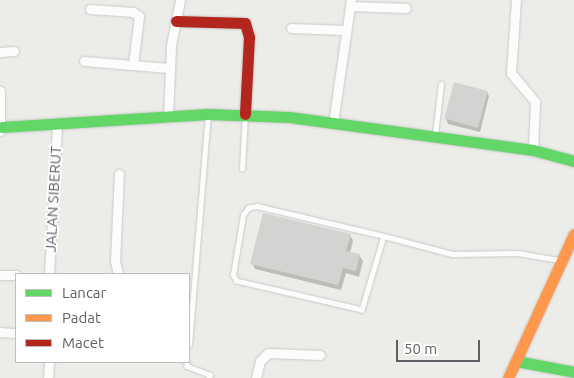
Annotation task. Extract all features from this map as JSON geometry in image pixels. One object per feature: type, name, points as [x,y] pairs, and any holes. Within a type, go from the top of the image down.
[{"type":"street","points":[[168,118],[168,68],[180,0]]},
{"type":"street","points":[[516,0],[511,73],[535,102],[533,150]]},
{"type":"street","points":[[333,123],[344,30],[351,3],[406,8]]},
{"type":"street","points":[[90,9],[134,12],[139,16],[133,65]]},
{"type":"street","points":[[176,21],[244,24],[250,37],[245,114]]},
{"type":"street","points":[[291,28],[344,30]]},
{"type":"street","points":[[0,52],[14,51]]},
{"type":"street","points":[[84,61],[168,68]]},
{"type":"street","points":[[0,91],[1,129],[208,114],[245,114],[333,123],[533,150],[574,161]]},
{"type":"street","name":"JALAN SIBERUT","points":[[49,273],[57,124]]},
{"type":"street","points":[[118,273],[115,261],[119,174]]},
{"type":"street","points":[[508,378],[574,234]]},
{"type":"street","points":[[0,275],[15,276]]},
{"type":"street","points":[[0,332],[15,333]]},
{"type":"street","points":[[256,378],[260,361],[268,353],[320,355]]},
{"type":"street","points":[[516,361],[574,372]]},
{"type":"street","points":[[48,378],[49,363]]},
{"type":"lane","points":[[435,138],[441,84]]},
{"type":"lane","points":[[190,333],[208,114]]},
{"type":"lane","points":[[242,169],[245,114]]},
{"type":"lane","points":[[384,236],[362,310],[236,281],[233,275],[243,215],[252,206],[384,236],[452,254],[518,253],[561,260]]},
{"type":"lane","points":[[187,363],[187,366],[210,375],[209,378]]},
{"type":"building","points":[[454,82],[488,91],[478,128],[444,119]]},
{"type":"building","points":[[263,213],[351,234],[346,251],[360,254],[356,271],[343,268],[338,285],[250,264]]},
{"type":"traffic: fast","points":[[2,127],[208,114],[289,117],[533,150],[574,161]]},
{"type":"traffic: fast","points":[[516,361],[574,372]]},
{"type":"traffic: slow","points":[[508,378],[574,234]]},
{"type":"traffic: jam","points":[[176,21],[245,23],[249,37],[245,114]]}]
